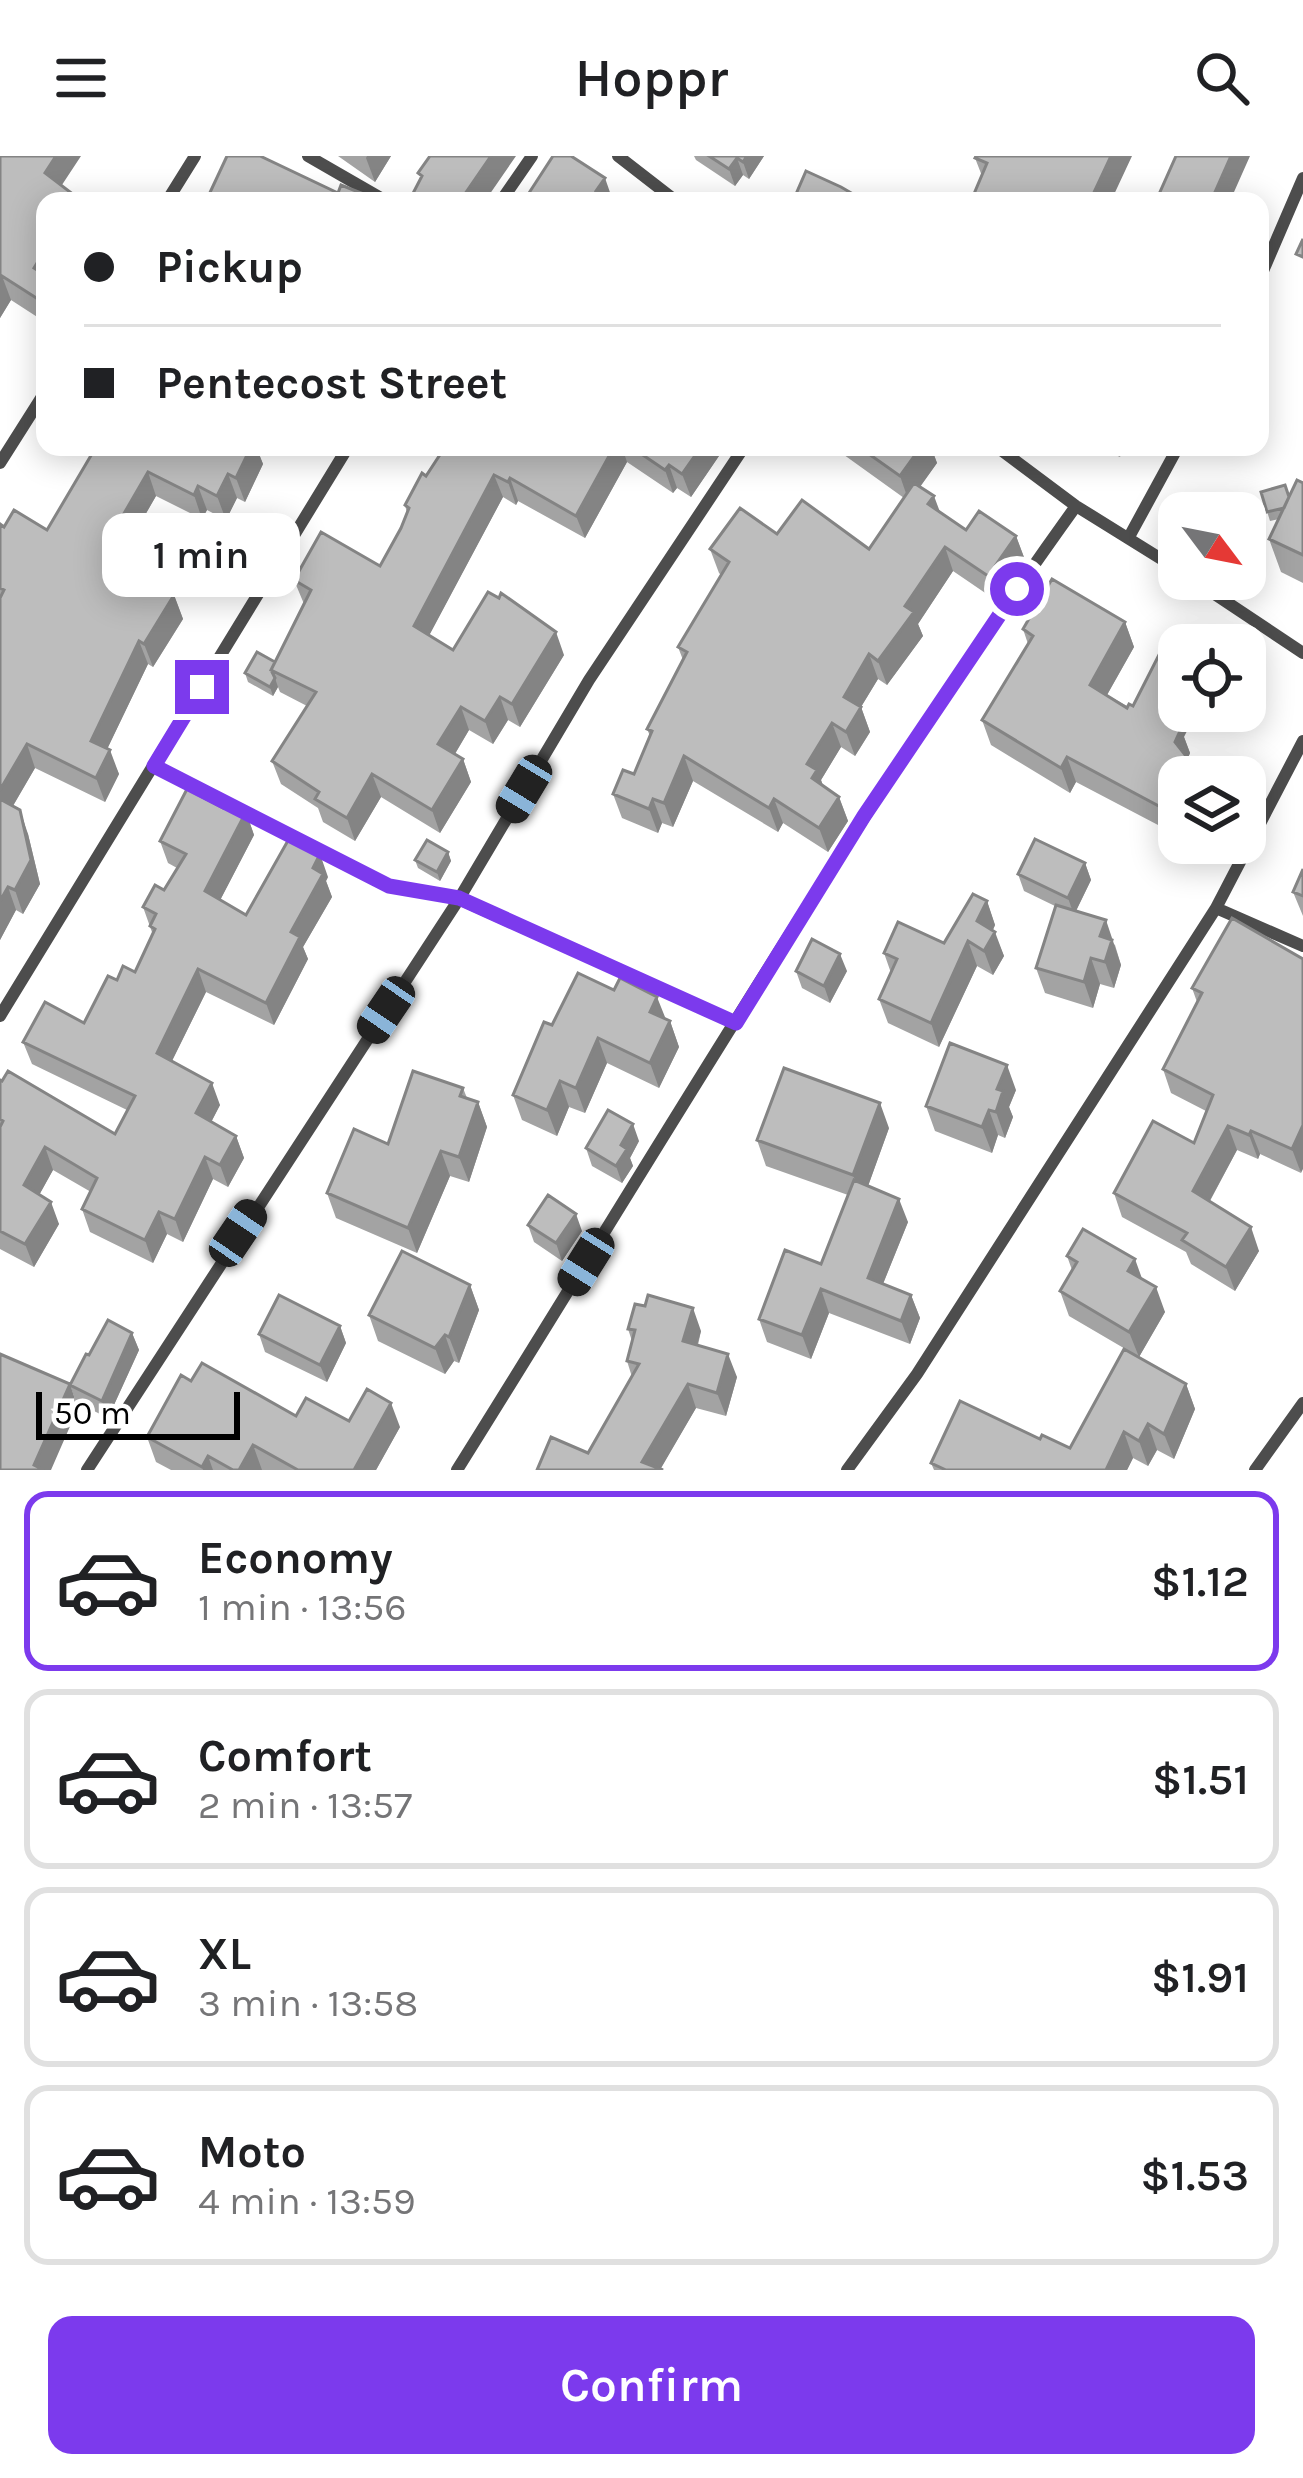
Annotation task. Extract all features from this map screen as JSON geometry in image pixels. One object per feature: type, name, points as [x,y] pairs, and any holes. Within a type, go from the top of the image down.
[{"type":"street","points":[[173,192],[195,156]]},
{"type":"street","points":[[308,156],[370,192]]},
{"type":"street","points":[[507,192],[532,156]]},
{"type":"street","points":[[620,157],[665,192]]},
{"type":"street","points":[[1269,257],[1303,178]]},
{"type":"street","points":[[0,463],[36,406]]},
{"type":"street","points":[[0,1016],[342,456]]},
{"type":"street","points":[[87,1470],[459,898],[589,680],[738,456]]},
{"type":"street","points":[[1009,456],[1076,506],[1158,556]]},
{"type":"street","points":[[1129,537],[1173,456]]},
{"type":"street","points":[[457,1470],[910,744],[1076,506]]},
{"type":"street","points":[[1224,600],[1303,653]]},
{"type":"street","points":[[847,1470],[916,1374],[1216,908],[1303,742]]},
{"type":"street","points":[[154,766],[389,886],[459,898],[736,1023]]},
{"type":"street","points":[[1216,908],[1303,946]]},
{"type":"street","points":[[1255,1470],[1303,1402]]},
{"type":"building","points":[[0,156],[56,156],[45,173],[70,192],[36,192],[36,298],[0,279]]},
{"type":"building","points":[[227,156],[260,156],[336,192],[210,192]]},
{"type":"building","points":[[430,156],[491,156],[466,192],[414,192],[422,176],[418,173]]},
{"type":"building","points":[[553,156],[571,156],[605,178],[598,192],[530,192]]},
{"type":"building","points":[[709,156],[747,156],[743,162],[737,158],[729,169]]},
{"type":"building","points":[[1111,156],[1094,192],[975,192],[987,163],[975,158]]},
{"type":"building","points":[[1176,156],[1231,156],[1215,192],[1160,192]]},
{"type":"building","points":[[806,171],[850,192],[797,192]]},
{"type":"building","points":[[91,456],[247,456],[236,478],[228,474],[217,496],[198,486],[194,495],[148,472],[104,548],[174,595],[144,644],[139,641],[91,741],[110,750],[96,778],[27,744],[0,790],[0,598],[4,590],[0,588],[0,524],[4,527],[14,510],[47,530]]},
{"type":"building","points":[[439,456],[609,456],[576,516],[510,478],[508,482],[494,475],[414,626],[453,650],[488,592],[499,598],[501,593],[556,632],[512,704],[500,697],[485,721],[461,707],[438,744],[463,759],[432,810],[372,774],[347,818],[315,799],[319,792],[272,761],[316,692],[271,670],[311,590],[294,580],[321,532],[380,566],[401,528],[409,508],[405,505],[422,473],[426,476]]},
{"type":"building","points":[[644,456],[695,456],[682,474],[669,465],[665,470]]},
{"type":"building","points":[[872,456],[914,456],[900,476]]},
{"type":"building","points":[[1297,480],[1303,483],[1303,555],[1269,539]]},
{"type":"building","points":[[914,483],[934,496],[928,504],[966,530],[979,511],[1016,536],[988,576],[945,547],[905,606],[914,612],[878,661],[869,654],[844,697],[861,707],[846,732],[832,723],[807,764],[817,770],[812,778],[839,797],[819,828],[774,799],[769,808],[684,756],[664,803],[653,799],[649,809],[613,794],[623,770],[634,774],[652,731],[647,729],[687,652],[678,647],[729,562],[710,549],[740,508],[777,534],[802,500],[869,549]]},
{"type":"building","points":[[1285,485],[1289,497],[1284,508],[1267,512],[1266,492],[1261,492]]},
{"type":"building","points":[[1052,579],[1125,622],[1090,685],[1127,708],[1133,706],[1158,657],[1158,732],[1180,732],[1175,742],[1186,756],[1158,756],[1158,806],[1067,757],[1061,768],[982,720],[1033,636],[1023,629]]},
{"type":"building","points":[[257,652],[275,662],[270,687],[245,673]]},
{"type":"building","points":[[187,789],[223,808],[226,802],[246,812],[205,891],[246,915],[290,837],[320,854],[313,868],[323,874],[291,932],[300,937],[266,1003],[198,969],[157,1053],[212,1083],[196,1113],[236,1136],[220,1165],[205,1157],[175,1219],[159,1212],[145,1240],[82,1209],[97,1178],[45,1147],[24,1185],[51,1202],[25,1244],[0,1231],[0,1080],[8,1071],[115,1134],[135,1096],[23,1042],[45,1002],[84,1023],[108,976],[117,980],[123,966],[135,972],[155,929],[150,926],[156,914],[143,907],[155,885],[164,890],[186,854],[160,841]]},
{"type":"building","points":[[0,799],[20,810],[31,860],[15,890],[8,887],[0,901]]},
{"type":"building","points":[[1035,839],[1085,863],[1068,898],[1018,874]]},
{"type":"building","points":[[427,840],[448,852],[437,872],[415,860]]},
{"type":"building","points":[[1303,869],[1303,896],[1293,892]]},
{"type":"building","points":[[973,894],[987,901],[977,921],[995,932],[984,951],[968,941],[931,1023],[879,999],[897,959],[884,953],[898,922],[944,943]]},
{"type":"building","points":[[1056,905],[1106,920],[1100,936],[1112,940],[1105,962],[1091,958],[1084,982],[1036,968]]},
{"type":"building","points":[[1232,918],[1303,959],[1303,1125],[1292,1149],[1228,1126],[1193,1191],[1251,1227],[1226,1267],[1182,1240],[1187,1233],[1114,1193],[1153,1121],[1194,1143],[1213,1095],[1163,1069],[1202,993],[1192,988]]},
{"type":"building","points":[[812,939],[840,954],[824,986],[796,971]]},
{"type":"building","points":[[578,973],[614,990],[620,978],[657,997],[650,1012],[670,1021],[650,1063],[598,1038],[576,1088],[560,1081],[547,1110],[513,1095],[544,1022],[552,1025]]},
{"type":"building","points":[[950,1043],[1007,1065],[997,1089],[1003,1091],[996,1112],[989,1110],[982,1127],[926,1106]]},
{"type":"building","points":[[784,1068],[880,1103],[853,1175],[757,1140]]},
{"type":"building","points":[[413,1071],[463,1088],[460,1096],[478,1102],[459,1157],[441,1151],[408,1228],[327,1193],[354,1129],[388,1144]]},
{"type":"building","points":[[608,1110],[633,1124],[621,1145],[627,1149],[616,1166],[586,1148]]},
{"type":"building","points":[[854,1180],[899,1199],[868,1278],[911,1295],[901,1321],[821,1289],[802,1335],[759,1319],[785,1250],[821,1264]]},
{"type":"building","points":[[548,1195],[576,1214],[556,1243],[528,1225]]},
{"type":"building","points":[[1083,1229],[1135,1259],[1128,1271],[1156,1287],[1129,1332],[1060,1291],[1077,1262],[1067,1256]]},
{"type":"building","points":[[402,1251],[470,1285],[449,1337],[445,1335],[435,1348],[369,1315]]},
{"type":"building","points":[[279,1295],[340,1326],[320,1365],[259,1334]]},
{"type":"building","points":[[648,1295],[693,1308],[683,1341],[728,1354],[717,1393],[688,1384],[642,1462],[663,1470],[537,1470],[551,1437],[588,1453],[639,1364],[627,1361],[635,1330],[628,1329],[635,1304],[645,1306]]},
{"type":"building","points":[[108,1320],[132,1333],[102,1401],[70,1385]]},
{"type":"building","points":[[1124,1349],[1186,1384],[1164,1434],[1148,1424],[1139,1441],[1124,1432],[1106,1470],[946,1470],[931,1463],[960,1401],[1070,1448]]},
{"type":"building","points":[[0,1354],[70,1384],[34,1465],[44,1470],[0,1470]]},
{"type":"building","points":[[202,1363],[296,1416],[306,1398],[349,1421],[367,1389],[391,1403],[354,1470],[298,1470],[253,1445],[239,1470],[208,1456],[202,1467],[147,1437],[181,1375],[191,1381]]},
{"type":"route","points":[[202,687],[154,766],[389,886],[459,898],[736,1023],[910,744],[1017,589]]}]
